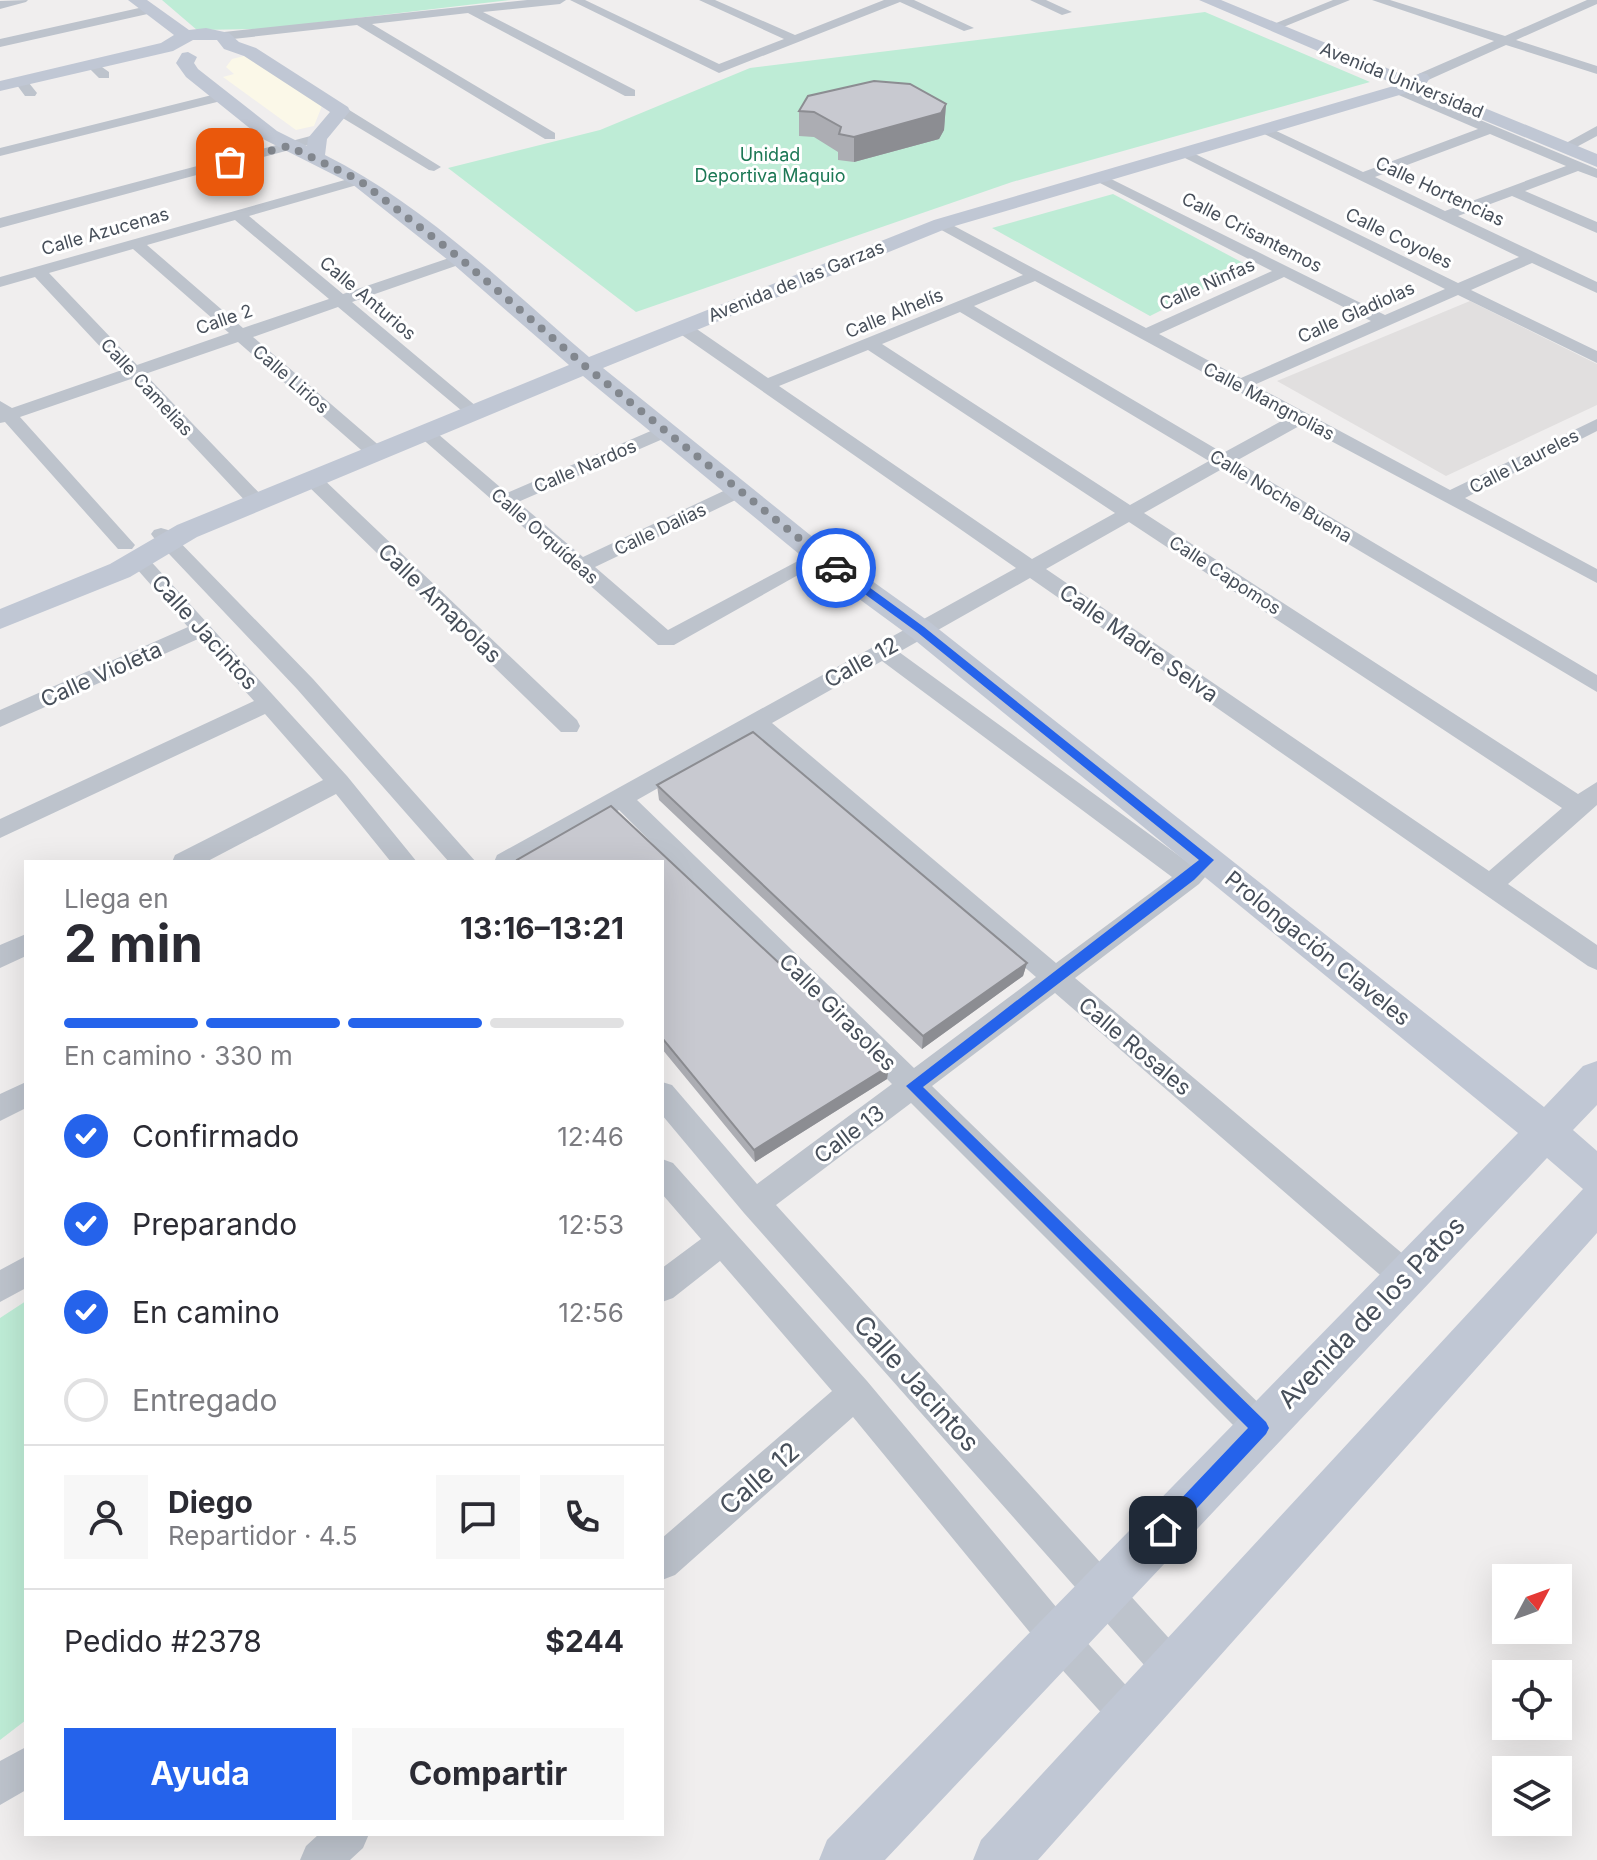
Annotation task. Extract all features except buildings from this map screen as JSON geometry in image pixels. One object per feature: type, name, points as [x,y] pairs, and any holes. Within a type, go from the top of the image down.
[{"type":"street","points":[[0,5],[22,0]]},
{"type":"street","points":[[0,86],[25,87],[211,49],[291,29],[560,0]]},
{"type":"street","points":[[576,0],[719,69],[895,0]]},
{"type":"street","points":[[705,0],[797,40]]},
{"type":"street","points":[[904,0],[968,28]]},
{"type":"street","points":[[1036,0],[1066,12]]},
{"type":"street","points":[[1277,25],[1344,0]]},
{"type":"street","points":[[1378,0],[1597,70]]},
{"type":"street","points":[[1412,84],[1597,0]]},
{"type":"street","name":"Avenida Universidad","points":[[1217,1],[1412,84],[1569,145],[1597,151]]},
{"type":"street","points":[[843,4],[863,13]]},
{"type":"street","points":[[0,43],[142,5],[186,36]]},
{"type":"street","points":[[470,10],[630,93]]},
{"type":"street","points":[[360,22],[550,136]]},
{"type":"street","points":[[98,70],[167,47],[186,36],[206,34],[211,49]]},
{"type":"street","points":[[167,47],[170,53],[211,49],[250,52],[434,167]]},
{"type":"street","name":"Prolongación Claveles","points":[[211,49],[184,60],[187,68],[270,135],[359,180],[461,259],[585,366],[820,557],[921,630],[1199,868],[1547,1133],[1597,1176]]},
{"type":"street","points":[[1412,84],[1490,129],[1588,164],[1597,174]]},
{"type":"street","name":"Avenida de las Garzas","points":[[0,595],[172,537],[585,366],[941,224],[1265,131],[1412,84]]},
{"type":"street","points":[[0,101],[25,87]]},
{"type":"street","points":[[0,152],[224,96]]},
{"type":"street","points":[[315,159],[318,138],[341,111]]},
{"type":"street","points":[[1363,177],[1490,129]]},
{"type":"street","points":[[1569,145],[1597,130]]},
{"type":"street","name":"Calle Hortencias","points":[[1265,131],[1597,288]]},
{"type":"street","points":[[45,195],[270,135]]},
{"type":"street","points":[[0,223],[318,138]]},
{"type":"street","name":"Avenida Universidad","points":[[1569,145],[1588,164]]},
{"type":"street","name":"Calle Coyoles","points":[[1184,154],[1597,358]]},
{"type":"street","points":[[1445,216],[1588,164]]},
{"type":"street","name":"Calle Crisantemos","points":[[1101,178],[1385,322]]},
{"type":"street","name":"Calle Azucenas","points":[[0,282],[359,180]]},
{"type":"street","points":[[1513,191],[1597,228]]},
{"type":"street","name":"Calle Anturios","points":[[237,214],[474,412]]},
{"type":"street","name":"Calle Mangnolias","points":[[941,224],[1450,498],[1591,568]]},
{"type":"street","name":"Calle Lirios","points":[[135,243],[375,452]]},
{"type":"street","name":"Calle Gladiolas","points":[[1240,385],[1532,257]]},
{"type":"street","name":"Calle 2","points":[[3,413],[461,259]]},
{"type":"street","name":"Calle Camelias","points":[[38,271],[257,502]]},
{"type":"street","name":"Calle Ninfas","points":[[1146,334],[1284,271]]},
{"type":"street","name":"Calle Alhelís","points":[[766,385],[964,307],[1036,275]]},
{"type":"street","name":"Calle Noche Buena","points":[[964,307],[1597,685]]},
{"type":"street","name":"Calle Madre Selva","points":[[682,327],[1597,959]]},
{"type":"street","name":"Calle Capomos","points":[[871,344],[1129,512],[1588,799]]},
{"type":"street","name":"Calle Jacintos","points":[[3,413],[270,703],[403,860]]},
{"type":"street","name":"Calle 12","points":[[510,860],[1300,418]]},
{"type":"street","name":"Calle Laureles","points":[[1450,498],[1593,430]]},
{"type":"street","name":"Calle Nardos","points":[[505,501],[666,431]]},
{"type":"street","name":"Calle Orquídeas","points":[[425,432],[666,640],[820,557]]},
{"type":"street","name":"Calle Amapolas","points":[[312,479],[569,726]]},
{"type":"street","name":"Calle Dalias","points":[[581,566],[739,491]]},
{"type":"street","name":"Calle Jacintos","points":[[172,537],[462,860]]},
{"type":"street","name":"Avenida de las Garzas","points":[[0,620],[132,552]]},
{"type":"street","name":"Calle Violeta","points":[[0,719],[202,629]]},
{"type":"street","points":[[882,650],[1199,868]]},
{"type":"street","points":[[0,829],[270,703]]},
{"type":"street","name":"Calle Rosales","points":[[756,722],[1405,1276]]},
{"type":"street","points":[[188,860],[339,782]]},
{"type":"street","name":"Calle Girasoles","points":[[621,798],[1260,1428]]},
{"type":"street","points":[[1490,885],[1588,799]]},
{"type":"street","name":"Calle 13","points":[[755,1203],[1057,979],[1199,868]]},
{"type":"street","points":[[0,957],[24,945]]},
{"type":"street","name":"Avenida de los Patos","points":[[847,1860],[1597,1078]]},
{"type":"street","points":[[0,1108],[24,1095]]},
{"type":"street","name":"Calle Jacintos","points":[[664,1096],[755,1203],[1173,1670]]},
{"type":"street","points":[[664,1174],[855,1393],[1059,1639],[1130,1717]]},
{"type":"street","points":[[1001,1860],[1597,1203]]},
{"type":"street","points":[[664,1285],[721,1242]]},
{"type":"street","points":[[0,1287],[24,1272]]},
{"type":"street","name":"Calle 12","points":[[664,1560],[855,1393]]},
{"type":"street","points":[[0,1785],[24,1767]]},
{"type":"street","points":[[320,1860],[347,1836]]},
{"type":"shaded area","points":[[248,55],[322,106],[314,126],[296,130],[223,77],[234,74],[226,67],[232,59]]},
{"type":"shaded area","points":[[1470,301],[1597,364],[1597,405],[1446,476],[1277,381]]},
{"type":"green space","points":[[162,0],[511,0],[263,29],[197,30]]},
{"type":"green space","name":"Unidad Deportiva Maquio","points":[[1205,12],[1370,82],[1012,182],[636,312],[448,168],[600,130],[750,68]]},
{"type":"green space","points":[[1113,194],[1249,266],[1150,316],[992,228]]},
{"type":"green space","points":[[24,1302],[24,1722],[0,1740],[0,1318]]},
{"type":"way so far","points":[[230,162],[288,146],[359,180],[461,259],[585,366],[836,568]]},
{"type":"route","points":[[836,568],[921,630],[1208,860],[1080,962],[913,1086],[1260,1428],[1163,1530]]}]
